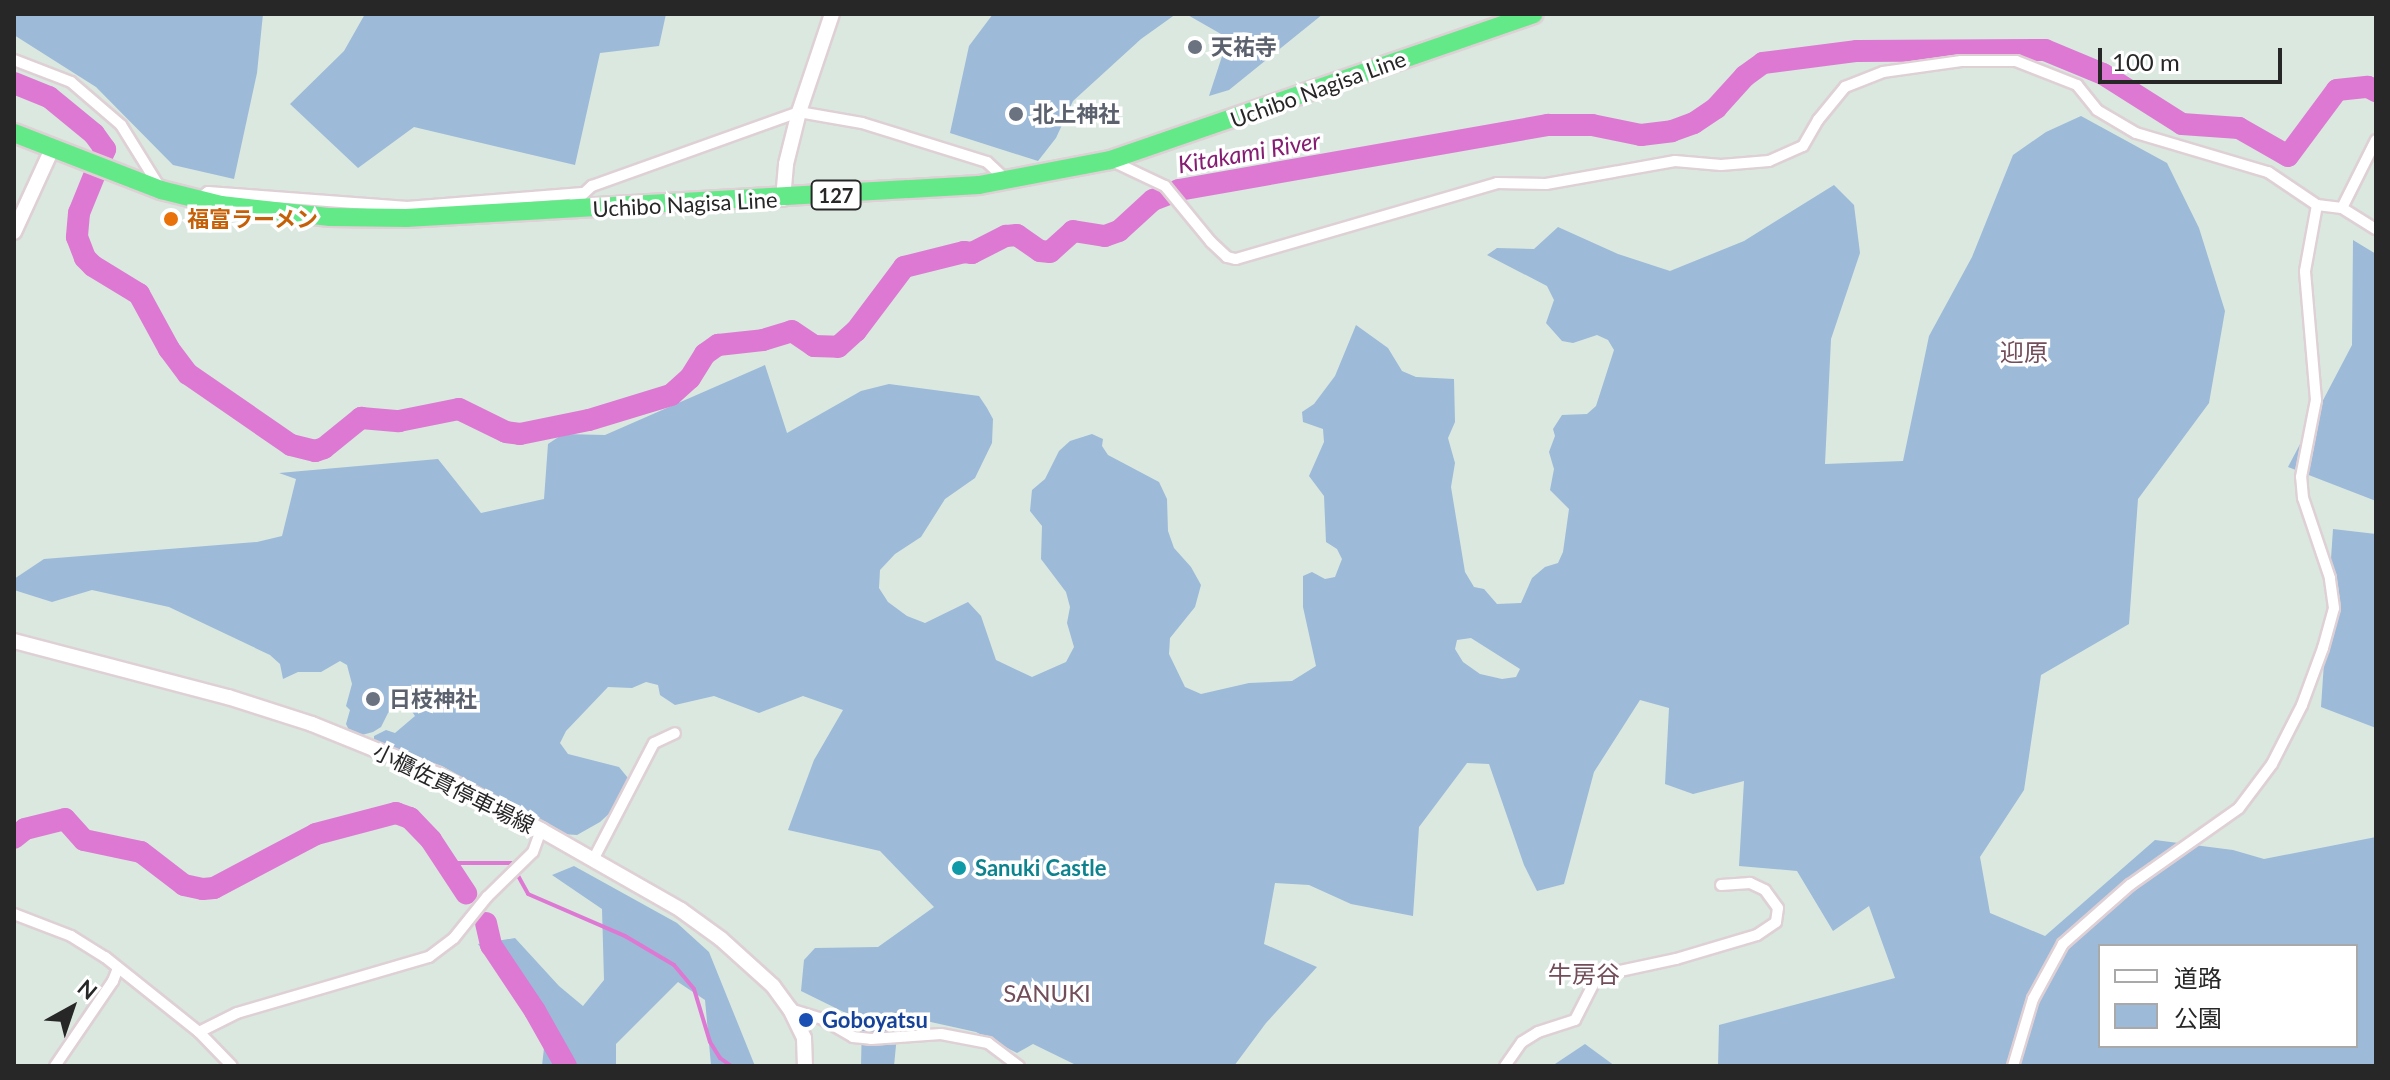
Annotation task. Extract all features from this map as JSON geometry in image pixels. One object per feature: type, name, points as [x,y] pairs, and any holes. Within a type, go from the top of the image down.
[{"type":"highway","name":"Uchibo Nagisa Line","points":[[14,133],[161,190],[198,199],[330,217],[406,218],[783,199],[979,185],[1110,160],[1534,14]]},
{"type":"main road","points":[[783,199],[786,164],[799,112],[832,14]]},
{"type":"main road","points":[[14,232],[52,149]]},
{"type":"main road","name":"小櫃佐貫停車場線","points":[[14,641],[228,697],[312,724],[438,775],[541,830],[681,910],[721,939],[773,986],[790,1009],[804,1038],[805,1066]]},
{"type":"street","points":[[14,60],[71,82],[121,125],[161,190]]},
{"type":"street","points":[[1110,160],[1165,186],[1211,242],[1227,257],[1236,259],[1497,183],[1546,184],[1675,161],[1721,165],[1769,161],[1803,146],[1818,120],[1845,87],[1883,72],[1961,61],[2016,61],[2077,85],[2097,110],[2136,133],[2268,172],[2317,205],[2342,208],[2376,229]]},
{"type":"street","points":[[198,199],[208,192],[407,207],[582,193],[631,170],[799,112],[862,123],[987,162],[998,169],[1006,180]]},
{"type":"street","points":[[2342,208],[2376,140]]},
{"type":"street","points":[[566,210],[582,193]]},
{"type":"street","points":[[2013,1066],[2033,999],[2063,944],[2130,885],[2239,808],[2272,764],[2302,705],[2323,648],[2334,608],[2330,578],[2303,498],[2301,477],[2316,400],[2305,271],[2317,205]]},
{"type":"street","points":[[593,860],[654,743],[675,733]]},
{"type":"street","points":[[199,1032],[237,1013],[429,957],[454,938],[487,897],[533,852],[541,830]]},
{"type":"street","points":[[1505,1066],[1522,1042],[1538,1032],[1575,1020],[1595,981],[1606,974],[1676,959],[1757,935],[1776,922],[1778,908],[1765,890],[1750,883],[1721,885]]},
{"type":"street","points":[[14,914],[80,941],[199,1032],[232,1066]]},
{"type":"street","points":[[55,1066],[113,981],[118,968]]},
{"type":"street","points":[[790,1009],[822,1019],[853,1037],[941,1034],[988,1043],[1019,1066]]},
{"type":"green space","points":[[14,14],[263,14],[257,73],[234,179],[173,165],[96,87],[14,35]]},
{"type":"green space","points":[[365,14],[666,14],[659,46],[600,53],[575,165],[414,127],[358,168],[290,104],[344,51]]},
{"type":"green space","points":[[993,14],[1176,14],[1141,39],[1073,101],[1056,138],[1038,161],[950,133],[969,46]]},
{"type":"green space","points":[[1186,14],[1323,14],[1229,90],[1209,96],[1228,38]]},
{"type":"green space","points":[[2081,116],[2167,163],[2199,228],[2225,311],[2209,403],[2138,499],[2129,624],[2041,675],[2024,790],[1980,857],[1990,913],[2045,936],[2155,840],[2233,850],[2264,859],[2376,837],[2376,1066],[1718,1066],[1719,1025],[1895,978],[1869,906],[1833,931],[1797,871],[1739,866],[1744,781],[1693,794],[1665,784],[1669,708],[1640,700],[1594,772],[1564,884],[1537,891],[1524,865],[1489,764],[1467,763],[1419,827],[1413,916],[1351,904],[1309,885],[1275,883],[1264,944],[1317,967],[1266,1023],[1234,1066],[1078,1066],[1033,1044],[1017,1053],[976,1032],[899,1015],[894,1066],[861,1066],[862,1021],[801,991],[804,960],[815,948],[878,947],[934,907],[880,851],[788,830],[814,760],[843,710],[803,696],[759,713],[714,696],[675,705],[660,695],[658,685],[646,682],[632,688],[608,687],[566,731],[560,743],[568,754],[619,767],[628,778],[613,810],[600,822],[577,835],[562,834],[442,766],[374,743],[374,736],[386,730],[395,733],[415,716],[407,704],[401,702],[388,713],[381,727],[373,732],[358,736],[349,730],[346,724],[350,710],[346,706],[352,684],[347,665],[340,661],[321,672],[298,672],[283,679],[280,664],[270,655],[169,607],[92,590],[52,602],[14,590],[14,579],[44,559],[257,542],[282,536],[296,479],[279,473],[438,459],[481,513],[544,499],[548,444],[563,434],[605,435],[765,365],[787,433],[861,391],[889,384],[979,396],[987,408],[993,419],[992,443],[975,478],[945,499],[921,537],[895,554],[880,570],[879,588],[888,602],[907,616],[925,623],[968,602],[981,616],[996,660],[1032,677],[1066,662],[1074,647],[1067,623],[1070,607],[1066,592],[1041,559],[1042,526],[1030,511],[1032,490],[1045,479],[1059,451],[1070,441],[1092,434],[1103,439],[1102,446],[1108,455],[1159,482],[1167,499],[1168,531],[1174,548],[1191,567],[1201,585],[1195,607],[1170,638],[1169,654],[1185,687],[1201,694],[1249,683],[1292,681],[1316,666],[1303,607],[1303,576],[1312,572],[1325,579],[1335,577],[1342,559],[1337,549],[1326,542],[1324,496],[1309,476],[1324,442],[1323,429],[1303,422],[1302,412],[1314,404],[1335,376],[1356,325],[1388,348],[1402,371],[1416,377],[1454,379],[1455,422],[1448,438],[1455,463],[1451,487],[1465,572],[1474,587],[1484,589],[1497,604],[1521,603],[1532,578],[1545,567],[1558,563],[1563,552],[1569,509],[1550,490],[1554,469],[1549,452],[1555,436],[1553,429],[1562,415],[1587,414],[1596,406],[1614,350],[1608,340],[1597,335],[1573,343],[1562,341],[1546,323],[1554,300],[1547,286],[1487,255],[1497,248],[1534,249],[1558,227],[1618,254],[1670,271],[1744,241],[1834,185],[1854,205],[1860,253],[1831,339],[1825,464],[1903,461],[1929,336],[1972,257],[2013,155],[2046,132]],"holes":[[[1471,638],[1520,669],[1516,677],[1502,679],[1480,674],[1463,662],[1455,649],[1457,640]]]},
{"type":"green space","points":[[2353,240],[2376,254],[2376,501],[2288,467],[2352,345]]},
{"type":"green space","points":[[2333,529],[2376,534],[2376,728],[2321,707]]},
{"type":"green space","points":[[574,866],[677,923],[709,952],[755,1066],[711,1065],[705,1000],[678,982],[616,1044],[616,1066],[542,1066],[548,1012],[511,991],[478,944],[515,938],[559,986],[583,1006],[604,980],[602,909],[552,875]]},
{"type":"green space","points":[[1585,1044],[1615,1066],[1552,1066]]},
{"type":"waterway","name":"Kitakami River","points":[[14,83],[49,97],[94,134],[105,149],[79,213],[77,237],[85,258],[139,294],[169,349],[188,374],[291,445],[315,451],[324,448],[361,418],[399,421],[459,409],[506,432],[520,434],[589,420],[671,395],[690,378],[705,354],[718,345],[763,340],[792,331],[814,346],[838,347],[856,331],[904,267],[964,252],[972,253],[1006,236],[1017,235],[1040,251],[1050,252],[1073,231],[1105,236],[1119,231],[1153,200],[1179,190],[1548,125],[1592,125],[1641,135],[1672,131],[1694,123],[1716,108],[1745,76],[1763,63],[1857,51],[2045,50],[2103,74],[2182,124],[2239,128],[2288,156],[2337,90],[2368,87],[2376,91]]},
{"type":"waterway","points":[[14,838],[25,829],[65,819],[84,840],[141,852],[184,885],[203,889],[214,888],[316,834],[396,813],[410,818],[431,840],[466,893]]},
{"type":"waterway","points":[[446,863],[511,863],[528,894],[625,936],[674,965],[694,989],[710,1042],[720,1058],[731,1066]]},
{"type":"waterway","points":[[486,923],[491,945],[535,1011],[566,1066]]},
{"type":"place","name":"天祐寺","points":[[1195,47]]},
{"type":"place","name":"北上神社","points":[[1016,114]]},
{"type":"place","name":"福富ラーメン","points":[[171,219]]},
{"type":"place","name":"日枝神社","points":[[373,699]]},
{"type":"place","name":"Sanuki Castle","points":[[959,868]]},
{"type":"place","name":"Goboyatsu","points":[[806,1020]]},
{"type":"district","name":"迎原","points":[[2024,352]]},
{"type":"district","name":"牛房谷","points":[[1584,974]]},
{"type":"district","name":"SANUKI","points":[[1047,993]]}]
